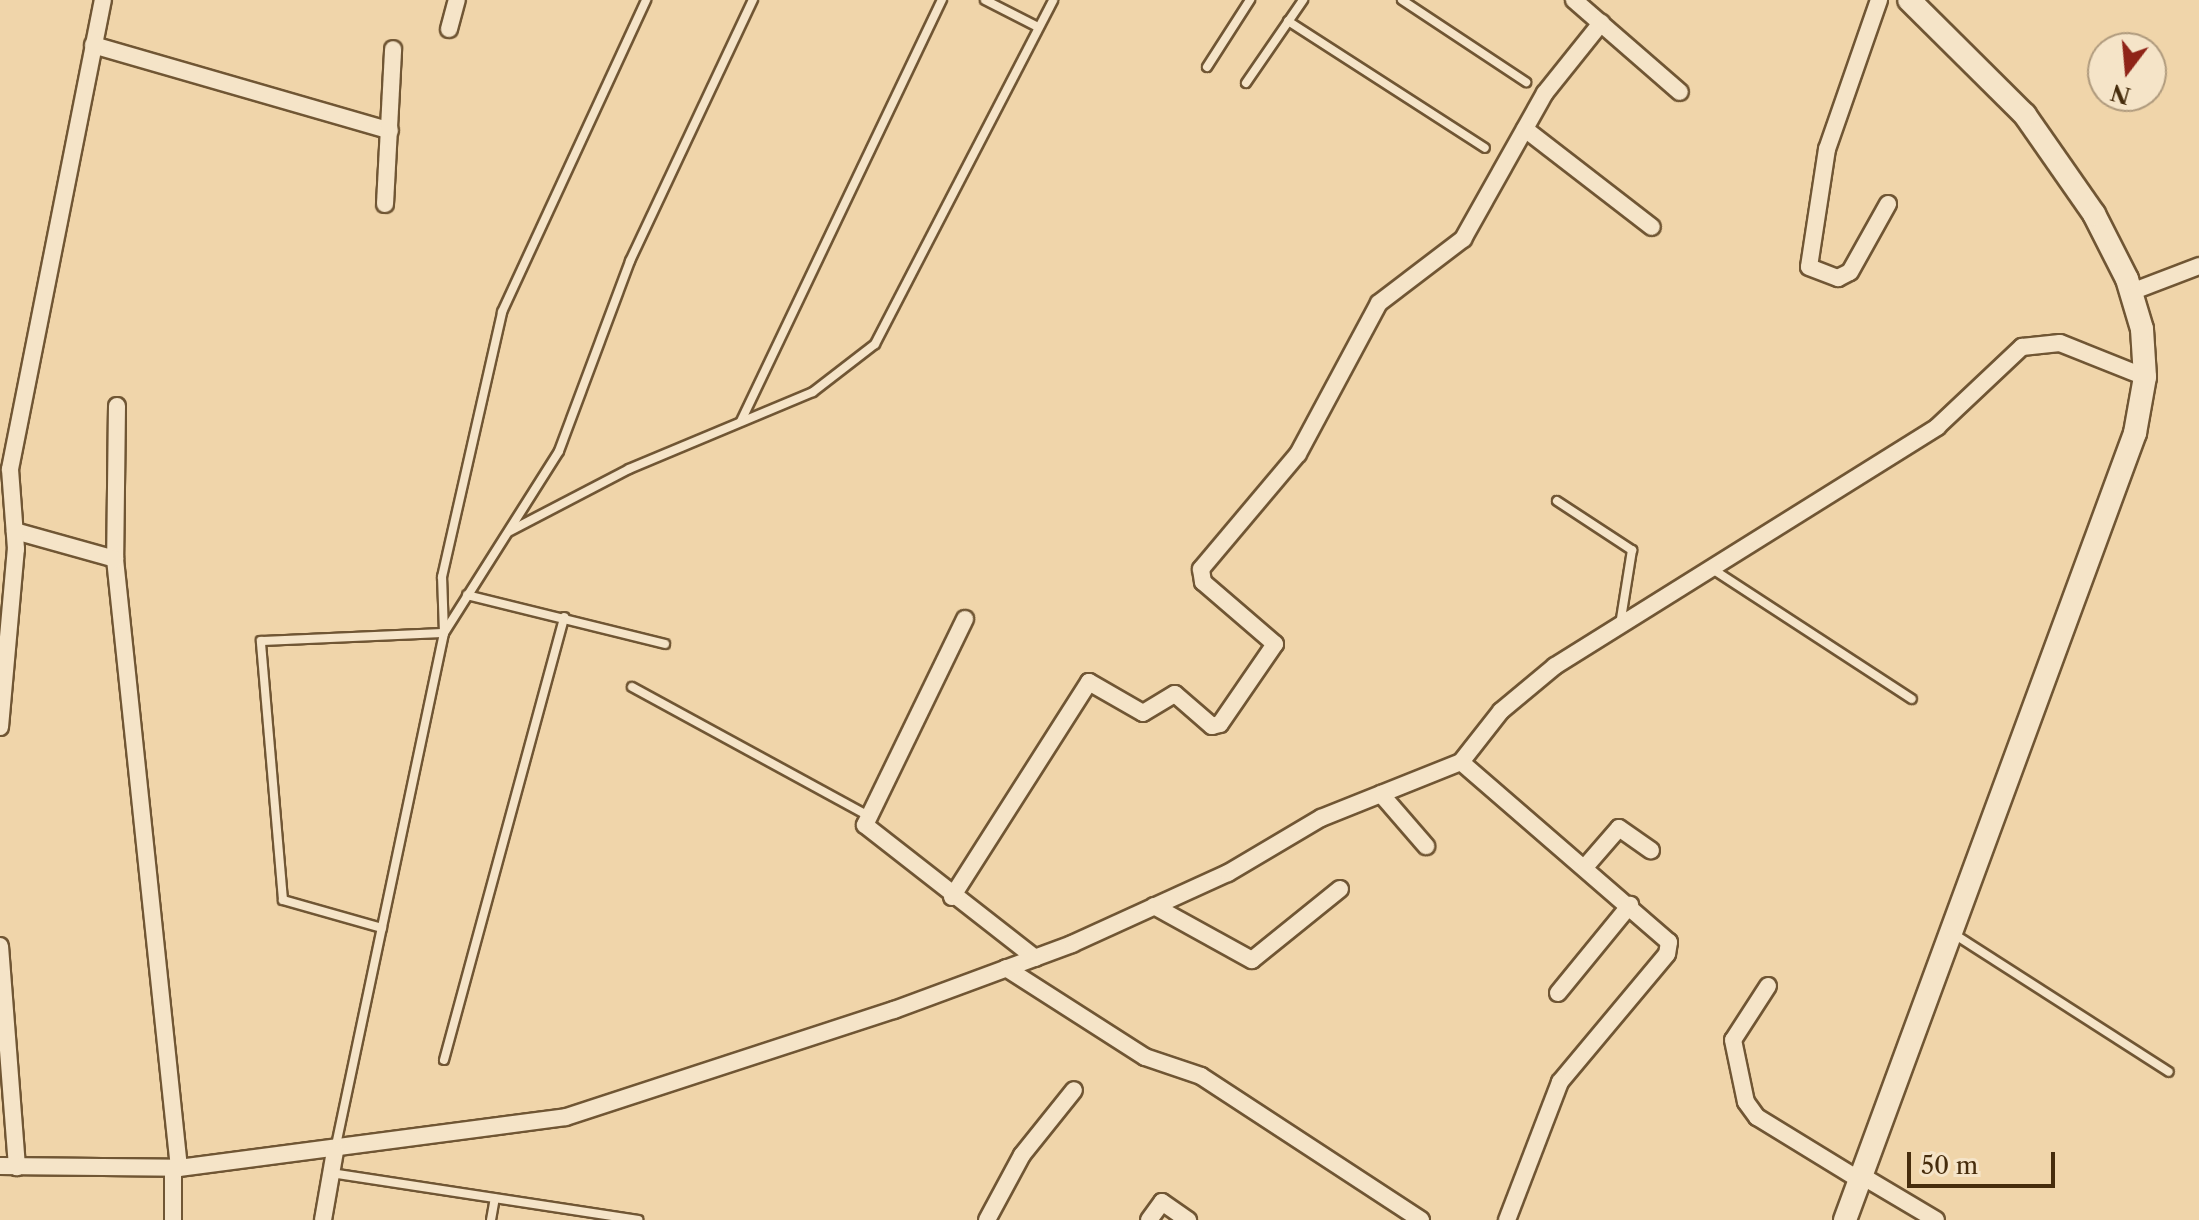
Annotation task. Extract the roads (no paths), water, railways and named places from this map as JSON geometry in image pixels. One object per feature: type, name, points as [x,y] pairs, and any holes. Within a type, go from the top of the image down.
[{"type":"street","points":[[0,727],[15,531],[5,467],[103,0]]},
{"type":"street","points":[[449,29],[457,0]]},
{"type":"street","points":[[1574,0],[1680,92]]},
{"type":"street","points":[[1879,0],[1827,149],[1809,267],[1838,278],[1850,272],[1888,204]]},
{"type":"street","points":[[1845,1220],[2135,433],[2145,377],[2131,292],[2094,214],[2025,115],[1909,0]]},
{"type":"street","points":[[952,897],[1089,682],[1143,713],[1175,694],[1212,726],[1220,724],[1275,644],[1203,582],[1201,569],[1298,454],[1379,303],[1463,239],[1525,129],[1601,23]]},
{"type":"street","points":[[93,45],[390,131]]},
{"type":"street","points":[[385,204],[393,49]]},
{"type":"street","points":[[1525,129],[1652,227]]},
{"type":"street","points":[[2131,292],[2199,266]]},
{"type":"street","points":[[0,946],[8,1166],[176,1168],[335,1151],[566,1117],[1035,958],[1154,906],[1381,794],[1461,762],[1501,711],[1619,627],[1937,427],[2022,347],[2060,343],[2145,377]]},
{"type":"street","points":[[117,406],[115,559],[176,1168],[173,1220]]},
{"type":"street","points":[[15,531],[115,559]]},
{"type":"street","points":[[965,619],[865,814],[871,836],[1035,958]]},
{"type":"street","points":[[1461,762],[1664,935],[1667,954],[1560,1082],[1507,1220]]},
{"type":"street","points":[[1381,794],[1426,846]]},
{"type":"street","points":[[1586,866],[1619,828],[1651,850]]},
{"type":"street","points":[[1154,906],[1252,960],[1340,889]]},
{"type":"street","points":[[1558,993],[1630,905]]},
{"type":"street","points":[[1006,968],[1145,1057],[1201,1076],[1421,1220]]},
{"type":"street","points":[[1768,986],[1733,1040],[1746,1102],[1757,1117],[1936,1220]]},
{"type":"street","points":[[987,1220],[1022,1155],[1074,1090]]},
{"type":"street","points":[[323,1220],[335,1151]]},
{"type":"street","points":[[1149,1220],[1162,1202],[1188,1220]]},
{"type":"lane","points":[[335,1151],[444,633],[442,577],[502,312],[646,0]]},
{"type":"lane","points":[[444,633],[503,535],[559,451],[630,261],[753,0]]},
{"type":"lane","points":[[740,422],[942,0]]},
{"type":"lane","points":[[985,0],[1038,27]]},
{"type":"lane","points":[[503,535],[843,374],[875,344],[1053,0]]},
{"type":"lane","points":[[1207,67],[1250,0]]},
{"type":"lane","points":[[1246,83],[1303,0]]},
{"type":"lane","points":[[1402,0],[1526,82]]},
{"type":"lane","points":[[1288,21],[1485,148]]},
{"type":"lane","points":[[1557,501],[1632,550],[1619,627]]},
{"type":"lane","points":[[1714,570],[1912,699]]},
{"type":"lane","points":[[467,595],[665,644]]},
{"type":"lane","points":[[444,1060],[564,617]]},
{"type":"lane","points":[[382,928],[283,900],[260,645],[265,639],[444,633]]},
{"type":"lane","points":[[632,687],[865,814]]},
{"type":"lane","points":[[1952,933],[2169,1072]]},
{"type":"lane","points":[[331,1173],[638,1220]]},
{"type":"lane","points":[[491,1220],[495,1198]]}]
